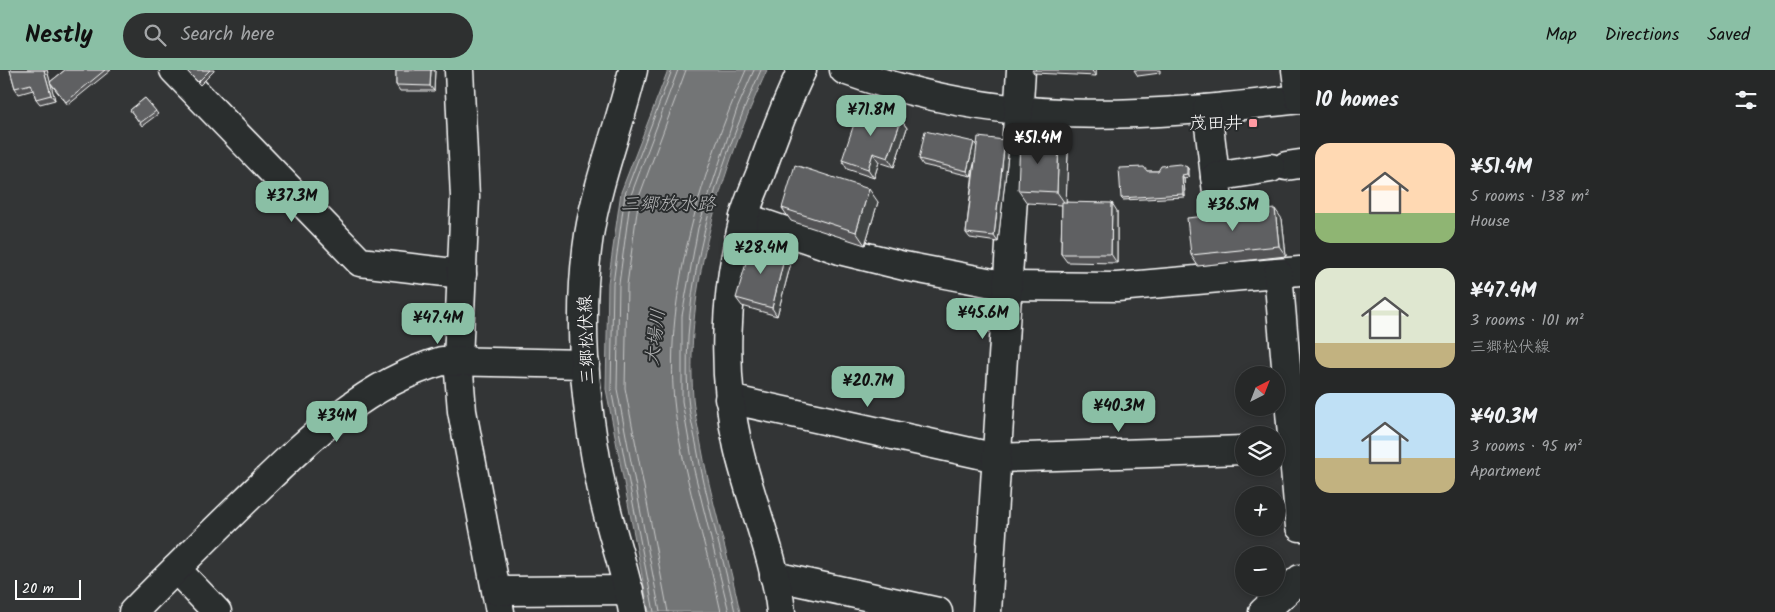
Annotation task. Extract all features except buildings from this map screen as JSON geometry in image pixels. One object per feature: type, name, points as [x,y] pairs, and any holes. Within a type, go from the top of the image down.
[{"type":"street","points":[[174,70],[360,262],[462,274]]},
{"type":"street","points":[[459,70],[463,121],[465,197],[458,360],[462,411],[499,601],[631,601]]},
{"type":"street","name":"三郷松伏線","points":[[631,601],[600,481],[585,364],[584,312],[589,235],[597,197],[633,70]]},
{"type":"street","points":[[781,612],[774,576],[738,446],[730,399],[727,350],[731,282],[744,217],[783,113],[802,70]]},
{"type":"street","points":[[844,70],[917,94],[1019,112],[1109,115],[1207,109],[1300,99],[1296,70]]},
{"type":"street","points":[[987,612],[1021,70]]},
{"type":"street","points":[[1207,109],[1216,189],[1286,166]]},
{"type":"street","points":[[744,217],[843,251],[904,266],[1008,286],[1117,287],[1289,272],[1285,426]]},
{"type":"street","points":[[132,612],[308,439],[346,408],[381,387],[424,366],[442,361],[585,364]]},
{"type":"street","points":[[730,399],[997,458],[1235,450]]},
{"type":"street","points":[[1285,454],[1300,526]]},
{"type":"street","points":[[176,569],[217,612]]},
{"type":"street","points":[[774,576],[938,612]]},
{"type":"street","points":[[1263,612],[1300,579]]},
{"type":"water","name":"三郷放水路","points":[[668,70],[767,70],[735,148],[710,230],[695,314],[692,356],[695,414],[740,612],[649,612],[606,389],[608,283],[621,192]]},
{"type":"place","name":"茂田井","points":[[1253,123]]},
{"type":"water label","name":"大場川","points":[[654,337]]}]
